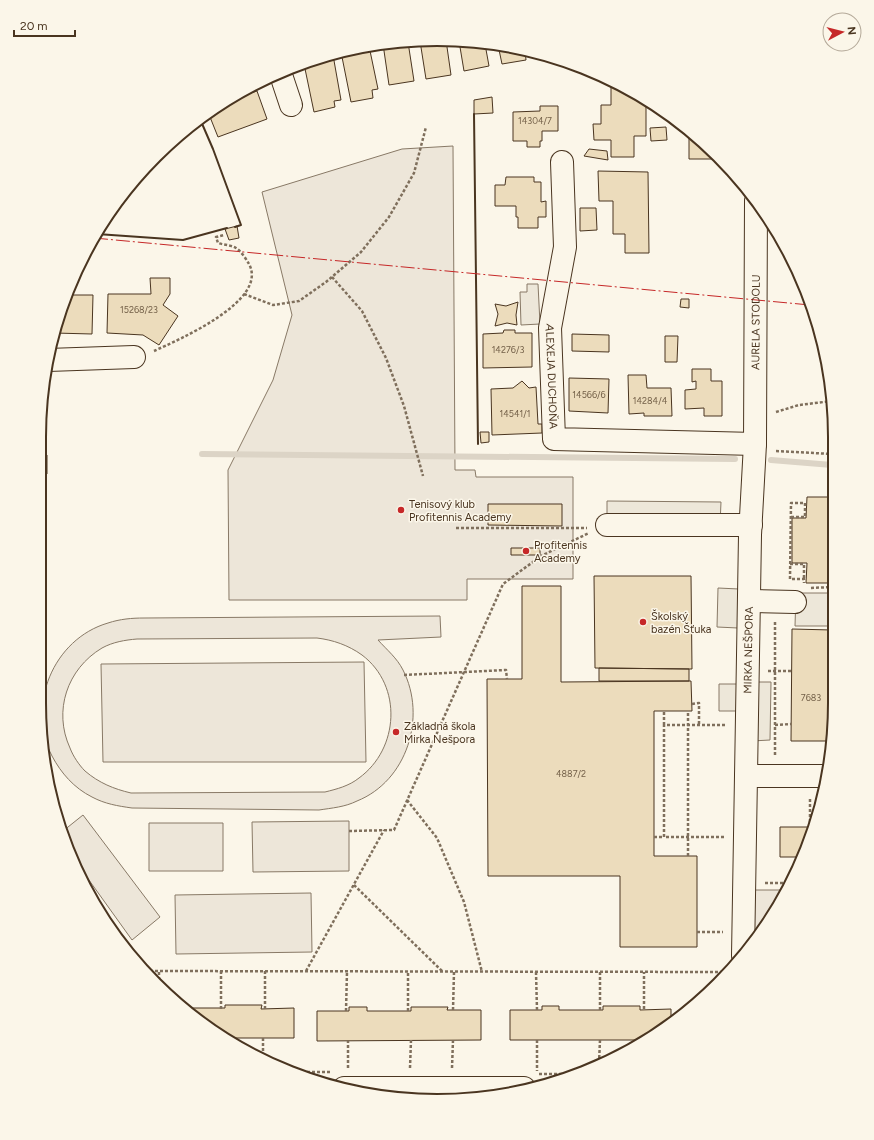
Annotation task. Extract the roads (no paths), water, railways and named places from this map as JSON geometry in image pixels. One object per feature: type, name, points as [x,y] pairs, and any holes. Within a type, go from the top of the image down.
[{"type":"street","points":[[282,78],[291,105]]},
{"type":"street","name":"ALEXEJA DUCHOŇA","points":[[562,162],[565,247],[550,328],[554,439],[762,447]]},
{"type":"street","name":"AURELA STODOLU","points":[[756,212],[762,447]]},
{"type":"street","points":[[54,360],[134,357]]},
{"type":"street","name":"MIRKA NEŠPORA","points":[[743,946],[751,525],[762,447]]},
{"type":"street","points":[[603,527],[751,525]]},
{"type":"street","points":[[749,601],[800,595]]},
{"type":"street","points":[[746,776],[821,776]]},
{"type":"street","points":[[346,1080],[530,1081]]},
{"type":"waterway","points":[[202,454],[735,459]]},
{"type":"waterway","points":[[771,460],[828,465]]},
{"type":"place","name":"Tenisový klub Profitennis Academy","points":[[401,510]]},
{"type":"place","name":"Profitennis Academy","points":[[526,551]]},
{"type":"place","name":"Školský bazén Šťuka","points":[[643,622]]},
{"type":"place","name":"Základná škola Mirka Nešpora","points":[[396,732]]}]
